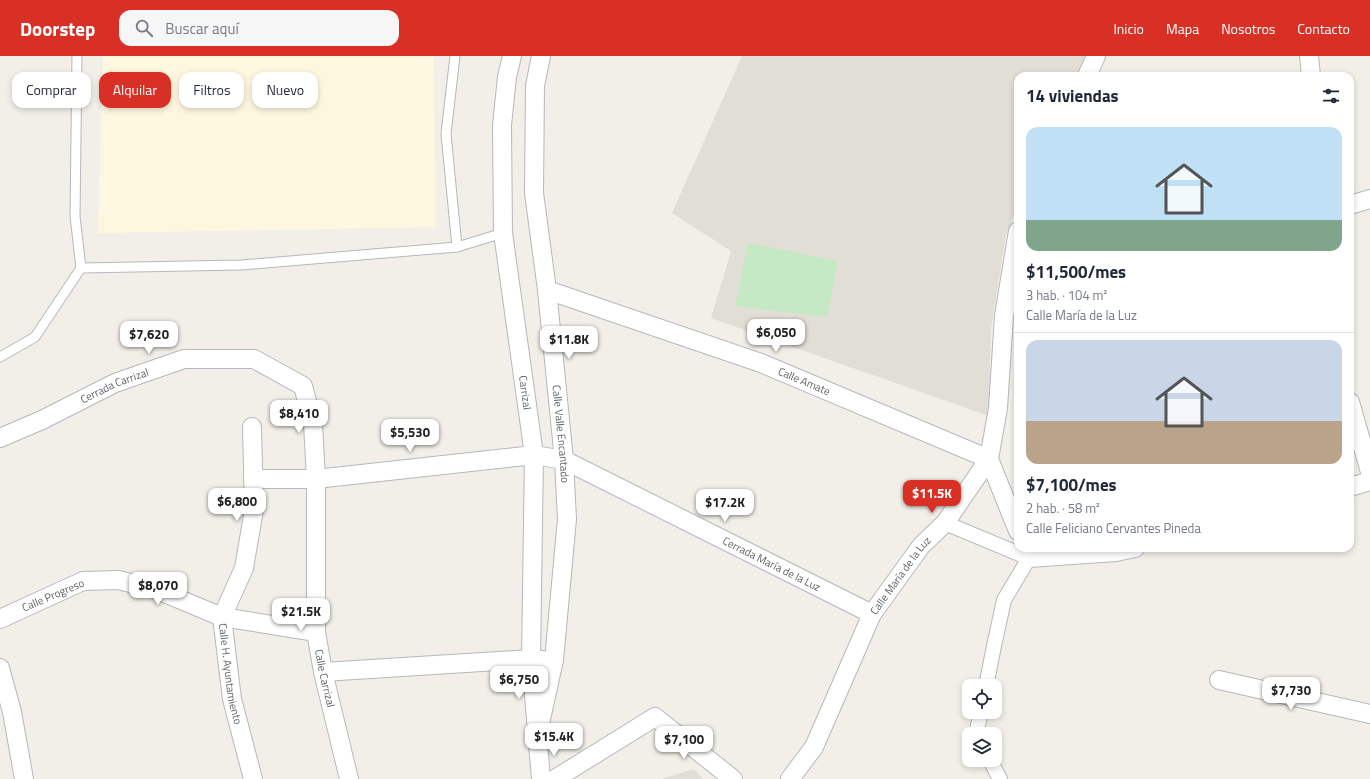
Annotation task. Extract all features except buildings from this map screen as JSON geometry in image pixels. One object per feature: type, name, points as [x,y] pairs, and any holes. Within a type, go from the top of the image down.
[{"type":"street","name":"Carrizal","points":[[512,56],[507,77],[502,125],[504,233],[534,455],[531,659]]},
{"type":"street","name":"Calle Valle Encantado","points":[[537,739],[554,660],[567,519],[564,460],[547,290],[534,193],[535,86],[540,56]]},
{"type":"street","points":[[1089,72],[1096,56]]},
{"type":"street","points":[[1309,56],[1311,72]]},
{"type":"street","points":[[1354,204],[1370,198]]},
{"type":"street","name":"Calle María de la Luz","points":[[790,779],[814,747],[872,614],[921,546],[945,523],[989,459],[998,408],[1004,316],[1014,255]]},
{"type":"street","name":"Calle Amate","points":[[547,290],[761,363],[989,459]]},
{"type":"street","name":"Cerrada Carrizal","points":[[0,438],[42,420],[115,383],[184,359],[254,360],[303,386],[313,424],[316,479]]},
{"type":"street","points":[[1354,416],[1370,472]]},
{"type":"street","name":"Calle H. Ayuntamiento","points":[[252,427],[254,510],[244,568],[222,617],[232,699],[253,779]]},
{"type":"street","points":[[254,479],[316,479],[534,455],[564,460]]},
{"type":"street","points":[[989,459],[1014,521]]},
{"type":"street","name":"Cerrada María de la Luz","points":[[564,460],[872,614]]},
{"type":"street","name":"Calle Carrizal","points":[[316,479],[316,632],[323,672],[349,779]]},
{"type":"street","points":[[1354,486],[1370,481]]},
{"type":"street","points":[[945,523],[1014,548]]},
{"type":"street","points":[[987,679],[1004,600],[1027,553],[1116,552]]},
{"type":"street","name":"Calle Progreso","points":[[0,618],[83,581],[118,580],[155,589],[222,617],[316,632]]},
{"type":"street","name":"Calle Valle Encantado","points":[[531,659],[541,779]]},
{"type":"street","points":[[323,672],[531,659],[554,660]]},
{"type":"street","points":[[0,668],[12,712],[24,779]]},
{"type":"street","points":[[1219,680],[1370,714]]},
{"type":"street","points":[[555,779],[655,717],[733,779]]},
{"type":"street","points":[[994,767],[1000,779]]},
{"type":"lane","points":[[0,357],[35,338],[81,268],[74,216],[77,56]]},
{"type":"lane","points":[[455,56],[446,134],[457,247]]},
{"type":"lane","points":[[81,268],[241,265],[457,247],[504,233]]},
{"type":"shaded area","points":[[103,56],[434,56],[435,227],[98,233],[102,108],[171,108],[171,72],[103,72]]},
{"type":"shaded area","points":[[742,56],[1085,56],[1079,72],[1014,72],[1014,215],[1006,235],[991,329],[989,416],[711,318],[731,251],[672,213]]},
{"type":"shaded area","points":[[694,769],[703,779],[661,779]]},
{"type":"green space","points":[[748,243],[838,261],[827,317],[735,306]]}]
